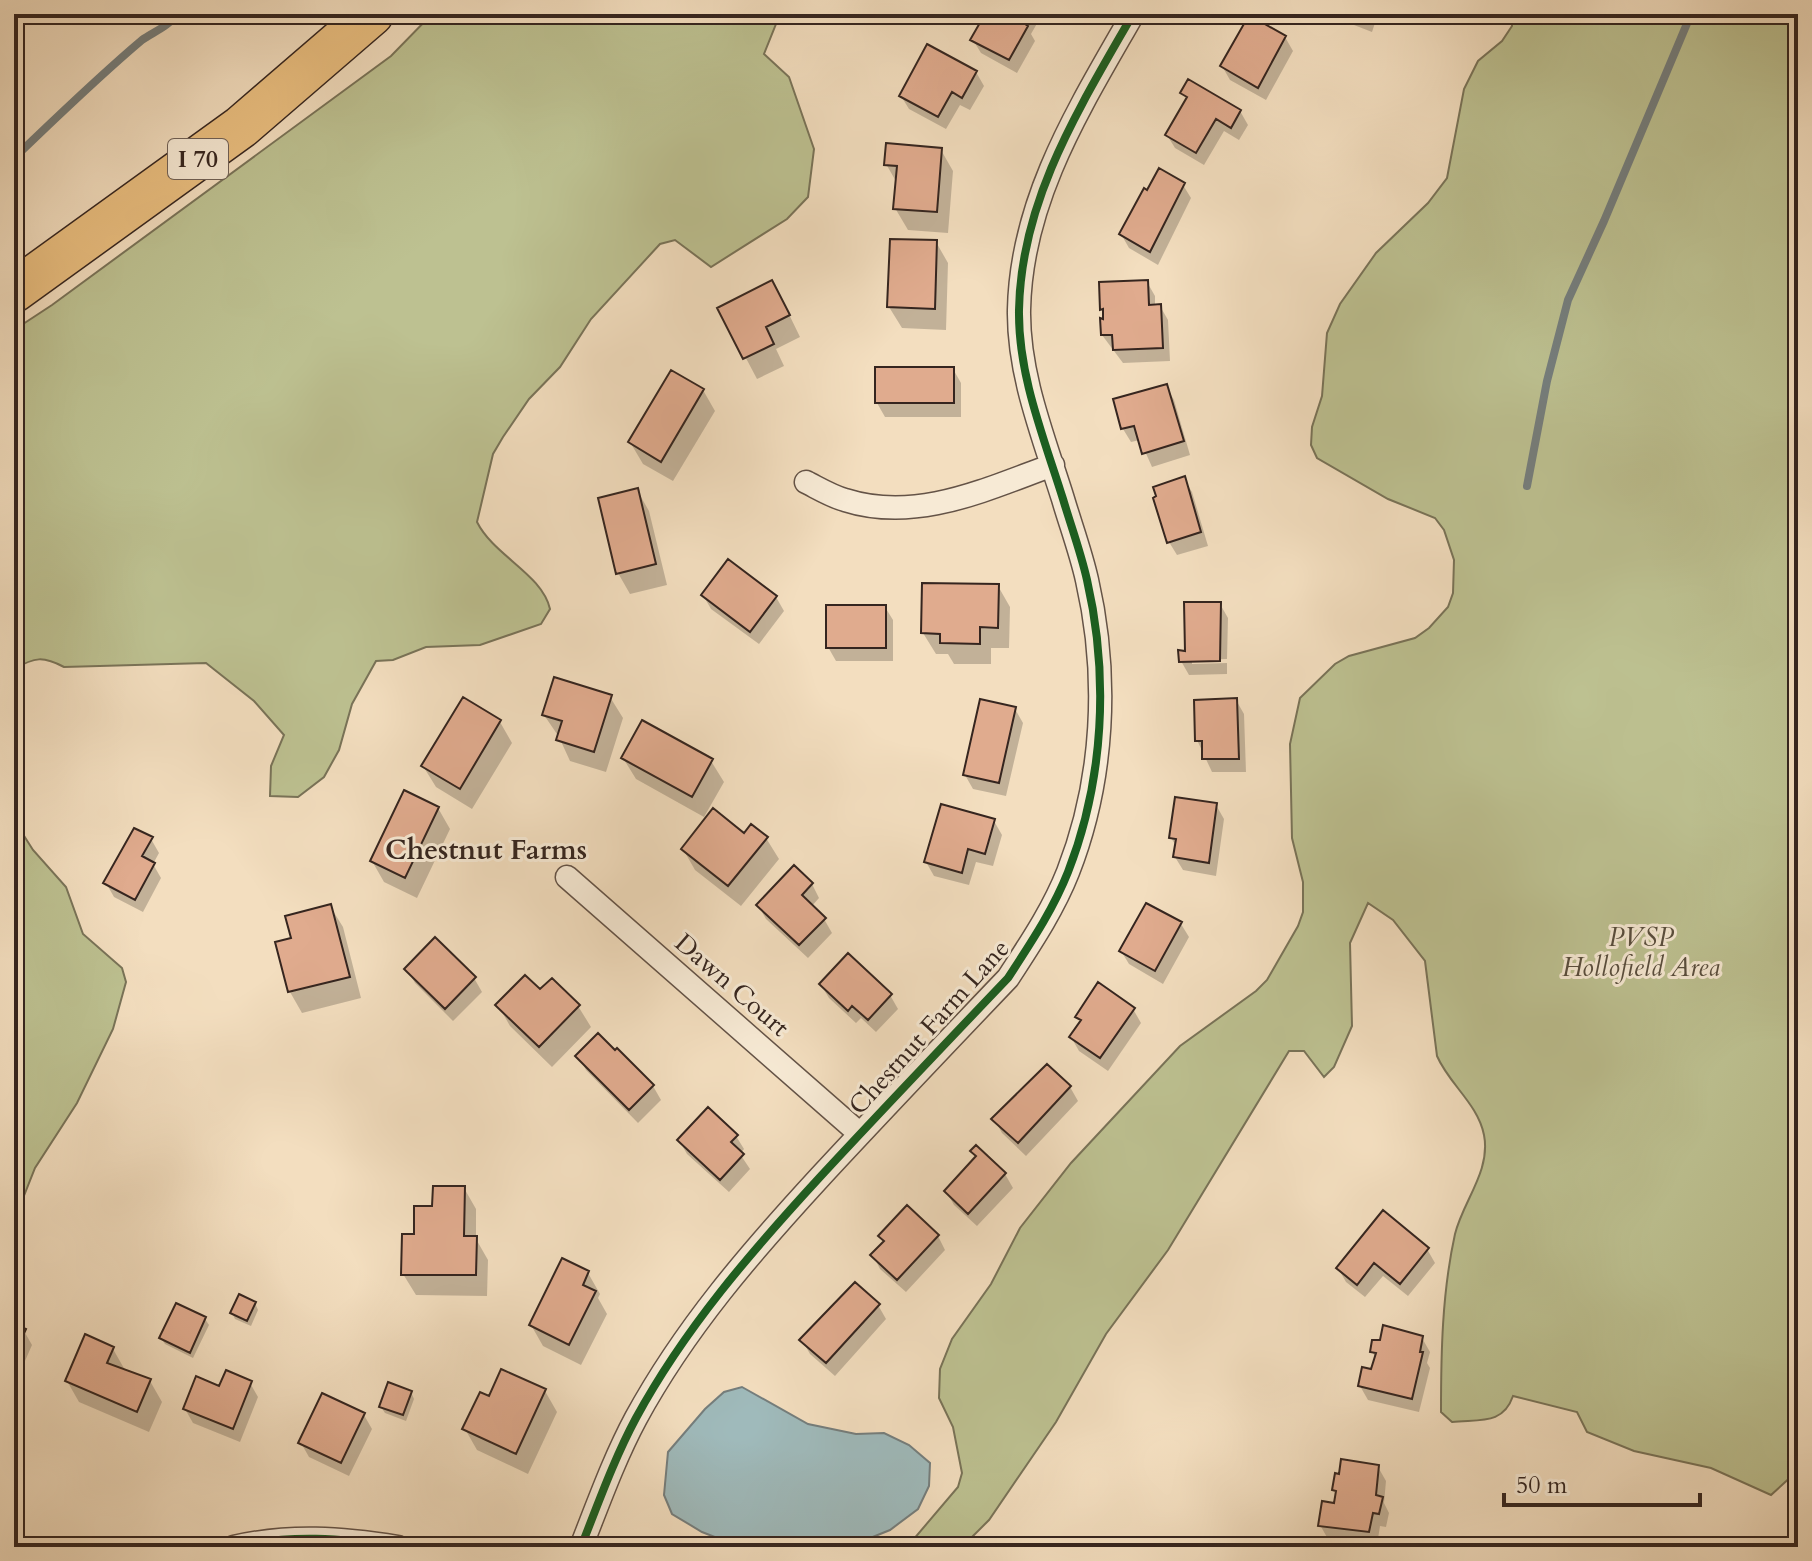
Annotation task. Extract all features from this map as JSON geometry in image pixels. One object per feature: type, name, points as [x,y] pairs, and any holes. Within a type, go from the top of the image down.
[{"type":"highway","name":"I 70","points":[[14,291],[241,127],[372,14]]},
{"type":"street","name":"Chestnut Farm Lane","points":[[581,1547],[635,1419],[713,1299],[860,1134],[1008,978],[1040,929],[1068,873],[1087,811],[1097,753],[1100,708],[1097,638],[1087,579],[1032,398],[1023,357],[1019,310],[1032,223],[1043,187],[1062,139],[1133,14]]},
{"type":"street","points":[[806,482],[845,500],[884,508],[916,508],[955,500],[1053,465]]},
{"type":"street","name":"Dawn Court","points":[[567,877],[860,1134]]},
{"type":"street","points":[[234,1547],[295,1537],[346,1538],[398,1547]]},
{"type":"green space","points":[[432,14],[780,14],[764,54],[789,77],[814,149],[808,197],[787,219],[711,267],[675,240],[660,244],[591,319],[560,367],[529,399],[503,437],[493,454],[477,522],[494,545],[538,585],[550,609],[541,624],[480,645],[426,647],[393,660],[376,661],[352,704],[339,750],[324,777],[298,797],[270,796],[271,766],[284,735],[254,701],[206,663],[64,667],[39,659],[14,669],[14,330],[391,56]]},
{"type":"green space","name":"PVSP Hollofield Area","points":[[1512,14],[1798,14],[1798,1468],[1771,1495],[1711,1468],[1634,1451],[1587,1432],[1577,1412],[1513,1396],[1503,1412],[1489,1419],[1452,1422],[1441,1412],[1447,1278],[1455,1234],[1484,1161],[1484,1135],[1476,1114],[1437,1056],[1425,961],[1393,920],[1368,903],[1350,943],[1352,1026],[1334,1067],[1324,1077],[1304,1051],[1289,1051],[1168,1250],[1106,1334],[1056,1422],[989,1520],[962,1547],[907,1547],[958,1487],[962,1473],[953,1427],[939,1398],[940,1369],[952,1339],[991,1284],[1020,1228],[1071,1163],[1180,1046],[1267,980],[1298,926],[1303,912],[1303,882],[1292,838],[1290,744],[1300,698],[1335,664],[1349,656],[1415,638],[1448,607],[1453,593],[1454,560],[1444,530],[1435,518],[1388,499],[1317,458],[1311,445],[1312,427],[1322,396],[1327,333],[1340,304],[1376,253],[1428,203],[1447,178],[1464,89],[1478,61],[1502,41],[1512,26]]},
{"type":"green space","points":[[14,820],[33,850],[66,887],[83,934],[122,968],[126,982],[113,1029],[77,1103],[35,1168],[14,1221]]},
{"type":"water","points":[[742,1387],[808,1424],[856,1434],[884,1433],[909,1445],[930,1463],[929,1486],[918,1509],[890,1530],[848,1547],[735,1545],[702,1532],[672,1514],[664,1495],[668,1452],[724,1392]]},
{"type":"building","points":[[985,14],[1027,14],[1022,22],[1028,26],[1009,60],[970,40]]},
{"type":"building","points":[[1249,15],[1286,36],[1258,88],[1220,66]]},
{"type":"building","points":[[927,44],[977,71],[962,98],[952,92],[938,117],[899,96]]},
{"type":"building","points":[[1188,79],[1241,110],[1231,128],[1216,119],[1196,153],[1165,135],[1187,97],[1180,93]]},
{"type":"building","points":[[886,143],[942,148],[937,212],[893,209],[897,166],[884,165]]},
{"type":"building","points":[[1159,168],[1185,183],[1150,252],[1119,234],[1144,188],[1147,190]]},
{"type":"building","points":[[890,239],[937,240],[935,309],[887,307]]},
{"type":"building","points":[[772,280],[790,315],[766,327],[774,344],[743,359],[717,308]]},
{"type":"building","points":[[1148,280],[1149,305],[1161,304],[1163,348],[1113,350],[1112,335],[1101,335],[1103,309],[1100,310],[1099,282]]},
{"type":"building","points":[[875,367],[954,367],[954,403],[875,403]]},
{"type":"building","points":[[671,370],[704,389],[661,462],[628,442]]},
{"type":"building","points":[[1167,384],[1184,441],[1142,454],[1134,426],[1121,429],[1113,399]]},
{"type":"building","points":[[1185,476],[1201,532],[1167,543],[1153,498],[1156,496],[1153,487]]},
{"type":"building","points":[[638,488],[656,564],[616,574],[598,498]]},
{"type":"building","points":[[728,559],[777,596],[750,632],[701,595]]},
{"type":"building","points":[[922,583],[999,584],[998,628],[980,627],[980,644],[940,643],[940,634],[921,633]]},
{"type":"building","points":[[1184,602],[1221,602],[1220,661],[1179,662],[1178,650],[1185,651]]},
{"type":"building","points":[[826,605],[886,605],[886,648],[826,648]]},
{"type":"building","points":[[554,677],[612,695],[594,752],[556,740],[562,721],[542,715]]},
{"type":"building","points":[[463,697],[501,720],[460,789],[421,766]]},
{"type":"building","points":[[1237,698],[1239,759],[1202,759],[1202,741],[1195,741],[1194,700]]},
{"type":"building","points":[[980,699],[1016,707],[999,783],[963,775]]},
{"type":"building","points":[[642,720],[713,759],[692,797],[621,758]]},
{"type":"building","points":[[404,790],[439,807],[405,878],[370,861]]},
{"type":"building","points":[[1175,797],[1217,803],[1209,863],[1173,857],[1176,839],[1169,838]]},
{"type":"building","points":[[941,804],[995,819],[985,854],[968,849],[962,873],[924,862]]},
{"type":"building","points":[[713,808],[744,833],[751,824],[768,837],[728,886],[681,849]]},
{"type":"building","points":[[134,828],[153,837],[142,856],[155,863],[135,900],[103,883]]},
{"type":"building","points":[[794,865],[813,883],[802,895],[826,918],[799,945],[756,905]]},
{"type":"building","points":[[1146,903],[1182,922],[1155,971],[1119,951]]},
{"type":"building","points":[[331,904],[350,977],[288,992],[275,942],[291,938],[285,916]]},
{"type":"building","points":[[435,937],[476,977],[445,1009],[404,969]]},
{"type":"building","points":[[848,953],[892,994],[868,1020],[852,1006],[848,1011],[819,984]]},
{"type":"building","points":[[525,975],[540,989],[552,978],[580,1005],[539,1047],[495,1005]]},
{"type":"building","points":[[1098,982],[1135,1008],[1100,1058],[1069,1037],[1081,1020],[1075,1017]]},
{"type":"building","points":[[598,1033],[654,1085],[629,1110],[575,1056]]},
{"type":"building","points":[[1047,1064],[1071,1086],[1018,1143],[991,1119]]},
{"type":"building","points":[[708,1107],[738,1135],[731,1142],[744,1154],[720,1180],[677,1140]]},
{"type":"building","points":[[976,1145],[1006,1173],[968,1214],[944,1191],[976,1156],[970,1151]]},
{"type":"building","points":[[433,1186],[465,1186],[464,1236],[477,1236],[476,1275],[401,1275],[402,1234],[414,1234],[414,1206],[432,1206]]},
{"type":"building","points":[[907,1205],[939,1235],[897,1280],[870,1255],[884,1241],[878,1236]]},
{"type":"building","points":[[1383,1210],[1429,1248],[1400,1284],[1374,1263],[1357,1285],[1336,1268]]},
{"type":"building","points":[[562,1258],[589,1271],[583,1285],[596,1291],[569,1345],[529,1325]]},
{"type":"building","points":[[855,1282],[880,1304],[826,1363],[799,1340]]},
{"type":"building","points":[[239,1294],[256,1302],[247,1321],[230,1313]]},
{"type":"building","points":[[176,1303],[206,1317],[190,1353],[159,1338]]},
{"type":"building","points":[[14,1324],[26,1329],[14,1356]]},
{"type":"building","points":[[1383,1325],[1423,1336],[1420,1352],[1423,1352],[1412,1399],[1358,1386],[1362,1367],[1371,1369],[1376,1353],[1370,1352],[1372,1340],[1380,1340]]},
{"type":"building","points":[[85,1334],[114,1347],[107,1363],[151,1379],[137,1412],[65,1381]]},
{"type":"building","points":[[501,1369],[546,1389],[516,1454],[462,1429],[480,1392],[489,1396]]},
{"type":"building","points":[[226,1370],[252,1381],[233,1429],[183,1409],[196,1376],[219,1386]]},
{"type":"building","points":[[388,1382],[412,1391],[403,1415],[379,1407]]},
{"type":"building","points":[[322,1393],[365,1413],[341,1463],[298,1443]]},
{"type":"building","points":[[1341,1459],[1379,1465],[1376,1495],[1383,1497],[1379,1514],[1373,1513],[1369,1532],[1318,1526],[1322,1501],[1334,1503],[1336,1491],[1332,1490]]},
{"type":"waterway","points":[[14,158],[109,68],[142,40],[170,22],[176,14]]},
{"type":"waterway","points":[[1527,486],[1547,381],[1568,300],[1691,14]]},
{"type":"cycle path","points":[[581,1547],[613,1465],[636,1418],[698,1322],[744,1262],[794,1205],[1008,978],[1033,940],[1068,872],[1080,837],[1096,764],[1100,690],[1098,653],[1085,570],[1027,382],[1020,334],[1022,269],[1030,230],[1057,155],[1133,14]]},
{"type":"cycle path","points":[[234,1547],[275,1540],[316,1539],[398,1547]]},
{"type":"district","name":"Chestnut Farms","points":[[486,850]]}]
